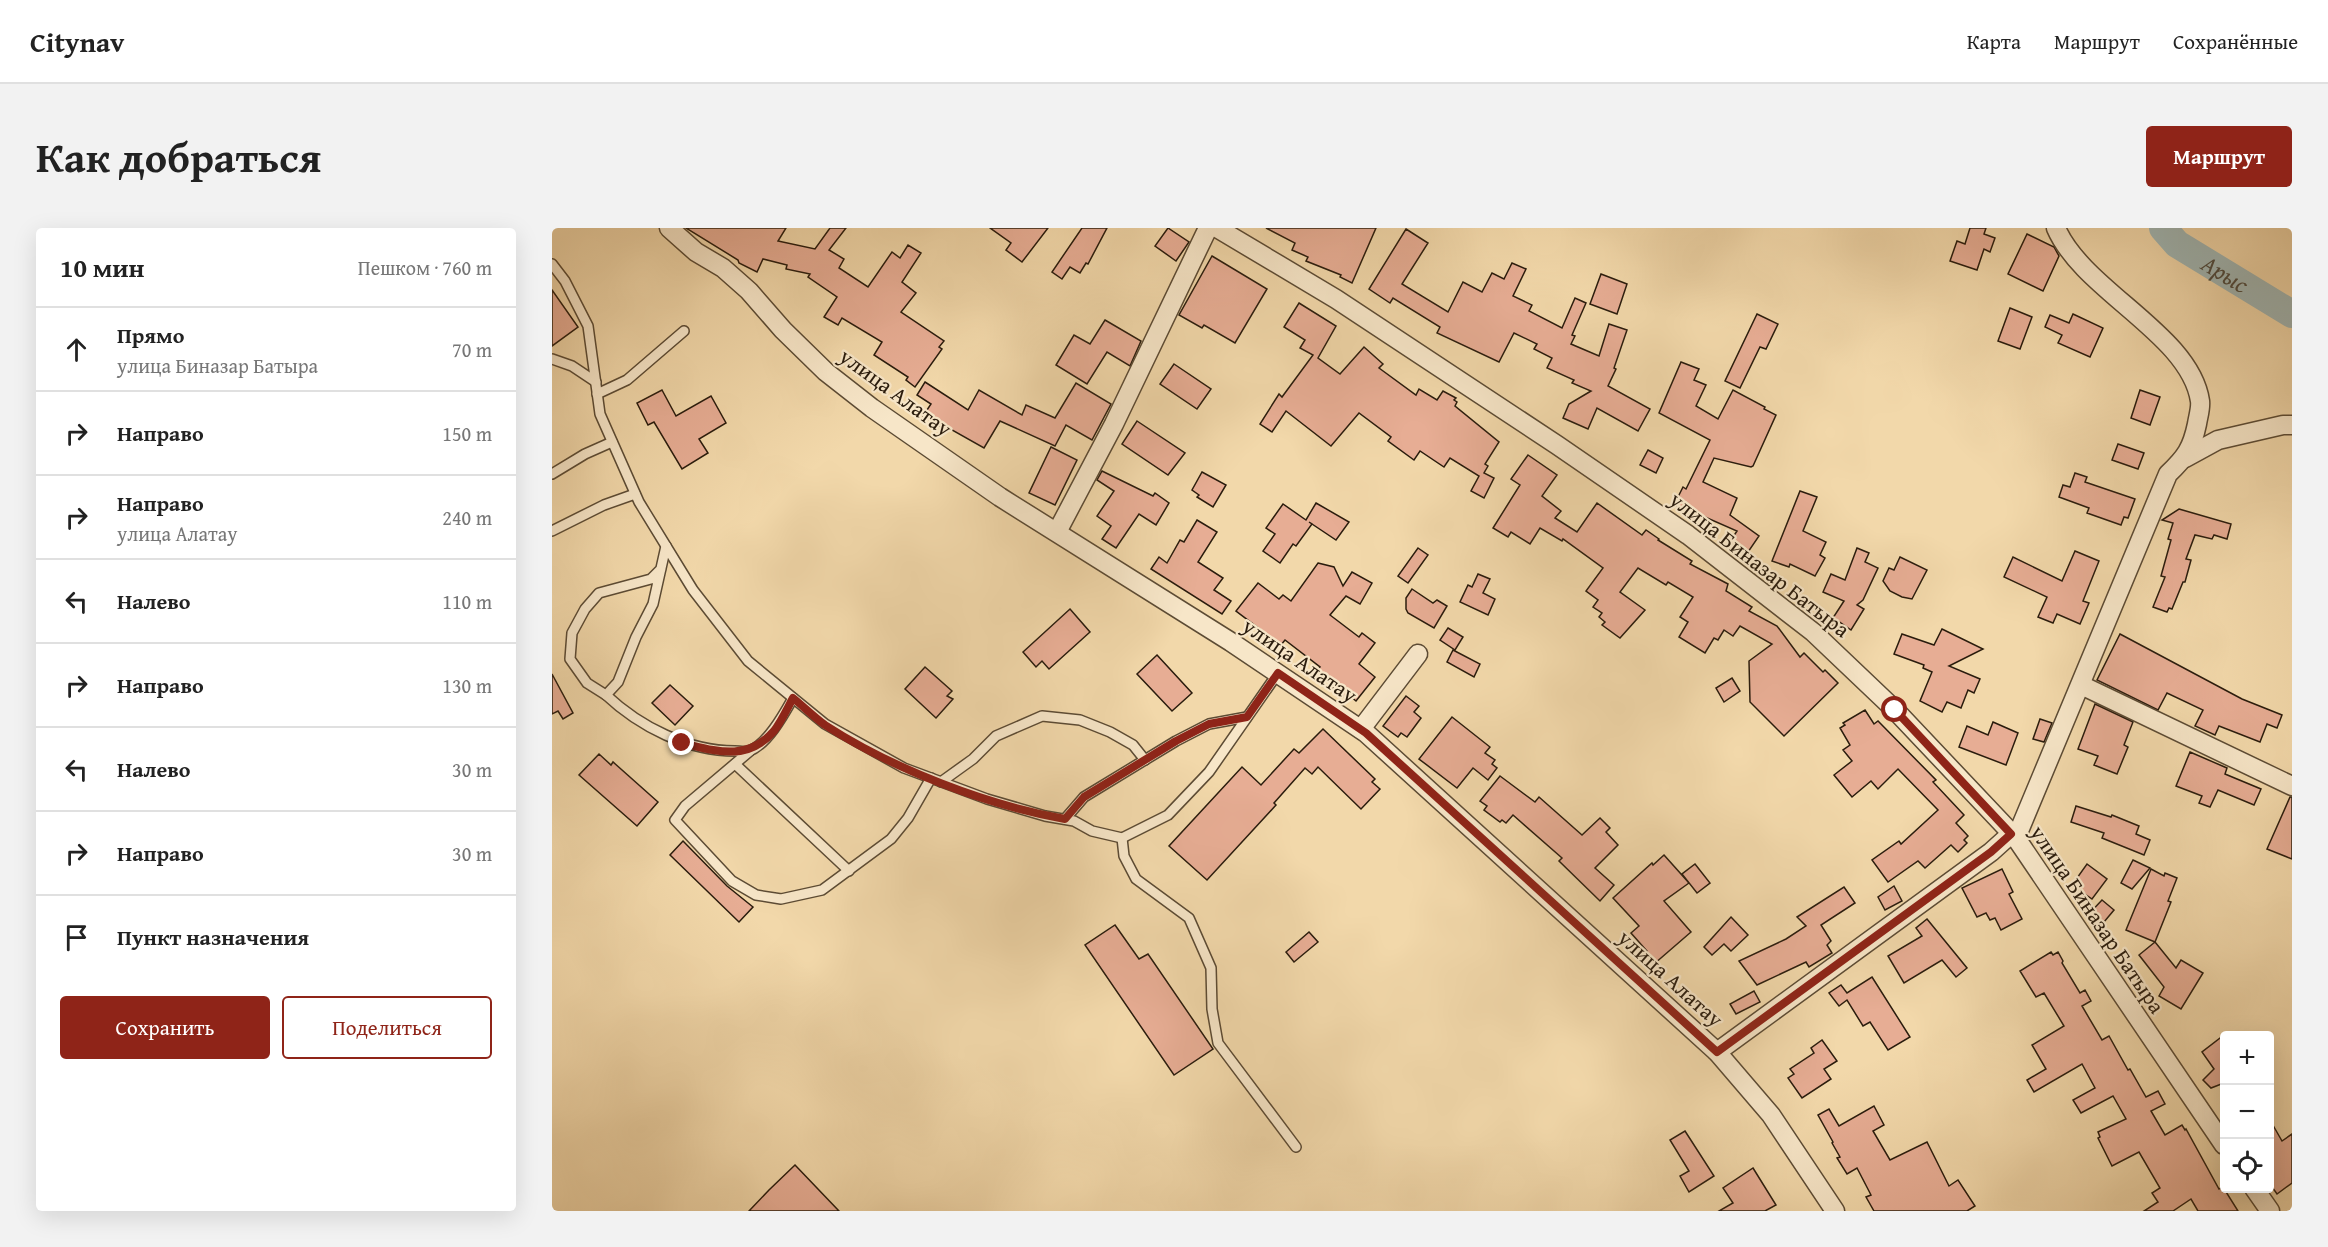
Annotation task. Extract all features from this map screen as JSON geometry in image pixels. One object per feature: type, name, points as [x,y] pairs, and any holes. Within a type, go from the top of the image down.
[{"type":"street","name":"улица Алатау","points":[[669,228],[696,252],[723,268],[749,291],[783,330],[835,379],[991,491],[1278,673],[1361,729],[1717,1052],[1771,1116],[1835,1211]]},
{"type":"street","points":[[1057,532],[1114,423],[1208,228]]},
{"type":"street","name":"улица Биназар Батыра","points":[[1218,228],[1336,299],[1547,439],[1688,535],[1814,632],[1895,710],[2013,836],[2220,1139]]},
{"type":"street","points":[[2056,228],[2061,241],[2099,282],[2152,329],[2188,368],[2201,403],[2193,441],[2185,458]]},
{"type":"street","points":[[1717,1052],[2013,836],[2081,685],[2168,474],[2185,458],[2218,441],[2283,425],[2292,425]]},
{"type":"street","points":[[1361,729],[1418,654]]},
{"type":"street","points":[[2081,685],[2292,786]]},
{"type":"street","points":[[2257,1193],[2270,1211]]},
{"type":"lane","points":[[552,264],[565,281],[588,326],[600,414],[635,494],[693,590],[748,661],[825,724],[904,768],[987,799],[1074,821],[1092,831],[1122,838],[1168,815],[1209,772],[1278,673]]},
{"type":"lane","points":[[597,394],[627,380],[684,332]]},
{"type":"lane","points":[[552,359],[572,366],[596,382]]},
{"type":"lane","points":[[552,474],[585,454],[612,442]]},
{"type":"lane","points":[[552,531],[604,505],[635,494]]},
{"type":"lane","points":[[606,695],[618,682],[636,637],[653,604],[666,546]]},
{"type":"lane","points":[[661,569],[651,579],[599,592],[585,609],[572,633],[570,659],[587,683],[621,708],[682,743],[718,751],[750,751]]},
{"type":"lane","points":[[793,698],[774,731],[685,806],[675,820],[732,881],[756,895],[781,899],[822,890],[891,839],[908,818],[931,778]]},
{"type":"lane","points":[[942,782],[973,759],[996,736],[1042,716],[1080,720],[1110,732],[1133,745],[1145,760]]},
{"type":"lane","points":[[1065,819],[1084,797],[1209,724],[1247,717]]},
{"type":"lane","points":[[735,764],[849,871]]},
{"type":"lane","points":[[1122,838],[1124,856],[1136,879],[1189,918],[1212,968],[1212,1009],[1218,1042],[1296,1147]]},
{"type":"building","points":[[686,228],[786,228],[778,241],[815,249],[830,228],[846,228],[829,250],[844,259],[839,268],[868,287],[892,252],[900,258],[908,245],[921,253],[902,282],[916,293],[901,312],[944,341],[939,347],[942,349],[915,387],[906,380],[908,377],[874,355],[882,342],[842,318],[838,325],[824,317],[837,297],[808,277],[810,274],[786,269],[787,265],[763,259],[757,272],[739,263],[738,260]]},
{"type":"building","points":[[990,228],[1048,228],[1022,262],[1006,250],[1011,243]]},
{"type":"building","points":[[1082,228],[1107,228],[1088,264],[1086,263],[1080,273],[1070,267],[1062,279],[1052,272]]},
{"type":"building","points":[[1168,228],[1189,242],[1176,261],[1155,246]]},
{"type":"building","points":[[1266,228],[1376,228],[1352,283],[1340,277],[1341,275],[1306,261],[1308,257],[1292,250],[1295,243]]},
{"type":"building","points":[[1970,228],[1986,228],[1984,234],[1995,238],[1990,252],[1984,249],[1977,270],[1950,261],[1957,241],[1965,244]]},
{"type":"building","points":[[1406,229],[1428,243],[1402,284],[1448,312],[1463,282],[1482,292],[1492,273],[1504,279],[1512,263],[1526,269],[1513,296],[1532,305],[1529,311],[1562,328],[1575,298],[1586,303],[1572,335],[1575,336],[1571,344],[1599,356],[1609,324],[1627,330],[1614,368],[1616,369],[1608,386],[1650,409],[1638,431],[1597,408],[1588,429],[1563,418],[1569,404],[1591,391],[1572,383],[1574,380],[1547,368],[1552,358],[1534,349],[1537,344],[1514,333],[1499,362],[1437,333],[1440,327],[1393,298],[1390,303],[1369,289]]},
{"type":"building","points":[[2027,234],[2054,247],[2059,256],[2043,291],[2008,274]]},
{"type":"building","points":[[1212,256],[1267,289],[1235,343],[1204,325],[1202,328],[1179,315]]},
{"type":"building","points":[[1601,274],[1627,284],[1617,314],[1590,304]]},
{"type":"building","points":[[552,290],[578,327],[552,346]]},
{"type":"building","points":[[1299,303],[1336,326],[1318,358],[1340,374],[1364,347],[1383,364],[1379,368],[1416,395],[1419,389],[1437,400],[1443,391],[1456,398],[1455,406],[1499,442],[1485,464],[1488,466],[1484,473],[1494,478],[1484,498],[1471,491],[1479,476],[1450,458],[1444,467],[1420,451],[1414,460],[1388,441],[1391,437],[1359,413],[1331,446],[1286,411],[1272,432],[1260,424],[1279,394],[1282,397],[1313,355],[1300,348],[1305,340],[1284,327]]},
{"type":"building","points":[[2010,308],[2032,317],[2020,349],[1998,341]]},
{"type":"building","points":[[1757,314],[1778,324],[1766,349],[1760,347],[1740,388],[1725,381]]},
{"type":"building","points":[[2073,314],[2103,328],[2090,357],[2058,343],[2062,335],[2045,327],[2050,315],[2069,323]]},
{"type":"building","points":[[1105,320],[1141,341],[1130,366],[1107,352],[1087,384],[1056,365],[1074,335],[1090,344]]},
{"type":"building","points":[[1681,362],[1699,369],[1694,380],[1706,385],[1696,406],[1718,419],[1733,390],[1776,415],[1753,466],[1714,458],[1703,482],[1737,498],[1730,515],[1759,536],[1746,555],[1729,543],[1737,531],[1689,510],[1687,513],[1674,505],[1683,487],[1686,489],[1710,440],[1659,413]]},
{"type":"building","points":[[1174,364],[1211,389],[1197,409],[1160,384]]},
{"type":"building","points":[[925,382],[968,410],[979,390],[1022,415],[1026,405],[1055,418],[1076,383],[1111,404],[1092,440],[1066,425],[1055,446],[1000,421],[984,448],[923,416],[931,404],[917,395]]},
{"type":"building","points":[[662,390],[676,416],[711,396],[726,423],[699,439],[708,453],[682,469],[654,422],[648,425],[637,403]]},
{"type":"building","points":[[2140,390],[2160,397],[2150,425],[2131,418]]},
{"type":"building","points":[[1137,421],[1185,453],[1168,475],[1122,444]]},
{"type":"building","points":[[2118,444],[2144,453],[2138,469],[2112,460]]},
{"type":"building","points":[[1051,447],[1077,460],[1055,505],[1029,493]]},
{"type":"building","points":[[1648,450],[1663,458],[1656,473],[1640,465]]},
{"type":"building","points":[[1528,455],[1557,475],[1542,496],[1561,511],[1555,518],[1577,532],[1597,503],[1642,535],[1646,530],[1692,561],[1690,564],[1728,584],[1726,591],[1752,607],[1749,611],[1777,626],[1800,657],[1804,653],[1838,683],[1784,736],[1750,702],[1749,661],[1772,644],[1740,626],[1733,636],[1724,630],[1718,640],[1714,638],[1705,653],[1679,637],[1688,622],[1680,617],[1693,597],[1668,582],[1666,585],[1638,568],[1620,592],[1645,610],[1620,638],[1602,625],[1605,622],[1599,617],[1602,613],[1593,607],[1598,600],[1586,591],[1603,568],[1563,539],[1562,541],[1540,528],[1530,544],[1511,532],[1508,537],[1493,528],[1520,485],[1511,479]]},
{"type":"building","points":[[1102,471],[1153,496],[1155,493],[1169,503],[1156,525],[1139,514],[1116,548],[1102,539],[1111,526],[1097,516],[1114,491],[1097,480]]},
{"type":"building","points":[[1202,472],[1226,485],[1213,507],[1197,497],[1199,495],[1192,490]]},
{"type":"building","points":[[2075,473],[2087,477],[2085,482],[2135,499],[2128,518],[2124,517],[2121,525],[2087,513],[2089,508],[2059,497],[2063,485],[2070,487]]},
{"type":"building","points":[[1800,491],[1817,497],[1803,531],[1826,542],[1820,555],[1825,558],[1815,576],[1790,564],[1789,567],[1772,561]]},
{"type":"building","points":[[1316,503],[1349,522],[1336,540],[1312,524],[1296,546],[1293,544],[1280,563],[1263,551],[1275,534],[1266,528],[1283,504],[1306,520]]},
{"type":"building","points":[[2179,509],[2231,524],[2227,539],[2214,535],[2212,539],[2195,535],[2186,559],[2191,560],[2185,582],[2183,582],[2172,609],[2169,608],[2167,612],[2153,607],[2165,577],[2161,576],[2171,540],[2168,539],[2173,523],[2162,520]]},
{"type":"building","points":[[1197,520],[1217,532],[1198,562],[1223,578],[1214,590],[1231,601],[1222,614],[1151,569],[1159,557],[1167,563],[1180,540],[1184,542]]},
{"type":"building","points":[[1418,548],[1428,555],[1408,583],[1398,576]]},
{"type":"building","points":[[1857,548],[1869,553],[1865,562],[1878,568],[1863,600],[1857,605],[1864,609],[1851,630],[1838,621],[1832,626],[1829,624],[1844,601],[1823,592],[1831,574],[1845,580]]},
{"type":"building","points":[[2075,551],[2099,561],[2083,601],[2089,603],[2080,624],[2057,614],[2053,623],[2038,617],[2047,597],[2004,577],[2013,557],[2062,581]]},
{"type":"building","points":[[1900,557],[1927,570],[1912,599],[1890,591],[1883,581],[1889,568],[1894,570]]},
{"type":"building","points":[[1318,563],[1334,567],[1343,586],[1352,572],[1372,583],[1360,604],[1346,596],[1330,615],[1359,637],[1362,633],[1375,643],[1359,664],[1375,677],[1356,701],[1350,696],[1347,699],[1333,688],[1334,684],[1317,671],[1320,667],[1285,640],[1281,645],[1236,611],[1258,583],[1279,599],[1283,595],[1291,601]]},
{"type":"building","points":[[1478,574],[1490,579],[1483,593],[1495,599],[1488,615],[1460,602],[1468,585],[1472,587]]},
{"type":"building","points":[[1412,589],[1433,603],[1437,600],[1447,606],[1434,628],[1408,613],[1406,598]]},
{"type":"building","points":[[1070,609],[1090,632],[1049,669],[1042,661],[1036,667],[1023,652]]},
{"type":"building","points":[[1448,628],[1463,637],[1455,650],[1440,640]]},
{"type":"building","points":[[1942,629],[1983,649],[1949,666],[1980,679],[1974,693],[1968,690],[1961,708],[1947,702],[1942,712],[1920,701],[1932,672],[1923,668],[1924,665],[1894,654],[1902,634],[1934,645]]},
{"type":"building","points":[[2120,634],[2242,699],[2282,715],[2277,728],[2267,724],[2260,742],[2219,726],[2215,735],[2195,726],[2203,710],[2167,693],[2158,710],[2097,680]]},
{"type":"building","points":[[1453,650],[1480,664],[1474,677],[1447,662]]},
{"type":"building","points":[[1157,655],[1192,693],[1172,711],[1137,674]]},
{"type":"building","points":[[925,667],[952,691],[947,696],[953,699],[936,718],[905,689]]},
{"type":"building","points":[[552,674],[573,713],[563,719],[558,711],[552,714]]},
{"type":"building","points":[[1732,678],[1740,691],[1724,702],[1716,688]]},
{"type":"building","points":[[670,685],[693,706],[675,725],[652,703]]},
{"type":"building","points":[[1406,696],[1419,706],[1414,712],[1421,718],[1407,737],[1401,733],[1398,737],[1383,726]]},
{"type":"building","points":[[2095,704],[2133,722],[2124,745],[2128,747],[2117,774],[2094,765],[2098,756],[2078,749]]},
{"type":"building","points":[[1865,710],[1874,724],[1878,721],[1936,780],[1933,782],[1964,815],[1956,823],[1968,836],[1964,840],[1967,843],[1958,852],[1951,845],[1925,868],[1918,861],[1888,882],[1872,860],[1899,841],[1901,844],[1938,810],[1898,769],[1878,789],[1871,781],[1852,797],[1834,775],[1852,761],[1843,750],[1850,745],[1840,728],[1845,725],[1843,723]]},
{"type":"building","points":[[1452,717],[1490,747],[1485,753],[1495,760],[1492,764],[1497,768],[1488,780],[1473,768],[1457,788],[1419,759]]},
{"type":"building","points":[[2040,719],[2052,723],[2044,742],[2033,739]]},
{"type":"building","points":[[1993,722],[2018,733],[2006,765],[1959,747],[1967,726],[1988,735]]},
{"type":"building","points":[[1323,729],[1375,779],[1372,782],[1380,789],[1361,809],[1318,767],[1312,774],[1305,768],[1274,803],[1276,805],[1207,880],[1169,846],[1242,767],[1261,785],[1294,749],[1299,753]]},
{"type":"building","points":[[2190,752],[2227,768],[2225,774],[2261,789],[2254,805],[2218,790],[2210,807],[2199,803],[2202,796],[2176,786]]},
{"type":"building","points":[[599,754],[611,765],[613,762],[658,802],[637,826],[579,775]]},
{"type":"building","points":[[1500,776],[1535,802],[1539,797],[1582,835],[1600,818],[1610,828],[1606,832],[1618,845],[1595,868],[1614,885],[1600,901],[1559,861],[1562,858],[1513,815],[1506,823],[1502,820],[1500,822],[1484,810],[1487,806],[1480,801]]},
{"type":"building","points":[[2290,797],[2292,797],[2292,859],[2267,849]]},
{"type":"building","points":[[2076,806],[2111,817],[2112,815],[2139,826],[2136,834],[2150,840],[2144,855],[2102,838],[2104,833],[2071,822]]},
{"type":"building","points":[[683,841],[727,886],[753,907],[739,922],[670,855]]},
{"type":"building","points":[[1664,855],[1689,883],[1664,901],[1691,932],[1654,964],[1644,953],[1647,951],[1631,933],[1639,926],[1613,898]]},
{"type":"building","points":[[2133,860],[2150,868],[2132,889],[2121,883]]},
{"type":"building","points":[[1695,864],[1710,883],[1697,893],[1682,874]]},
{"type":"building","points":[[2087,864],[2107,879],[2092,899],[2072,885]]},
{"type":"building","points":[[2002,869],[2013,892],[2009,894],[2022,919],[2001,930],[1995,918],[1990,920],[1986,913],[1977,917],[1962,888]]},
{"type":"building","points":[[2151,869],[2164,876],[2165,873],[2177,878],[2168,901],[2171,902],[2155,942],[2126,930]]},
{"type":"building","points":[[1894,886],[1902,901],[1885,910],[1878,897]]},
{"type":"building","points":[[1844,887],[1855,903],[1821,925],[1831,941],[1827,945],[1832,953],[1809,967],[1806,962],[1757,985],[1739,961],[1786,939],[1806,926],[1797,917]]},
{"type":"building","points":[[2102,900],[2114,910],[2099,928],[2086,917]]},
{"type":"building","points":[[1731,917],[1748,935],[1731,951],[1724,944],[1712,955],[1704,947]]},
{"type":"building","points":[[1927,919],[1967,968],[1956,977],[1942,960],[1904,983],[1888,956],[1922,936],[1916,928]]},
{"type":"building","points":[[1115,925],[1139,959],[1148,954],[1213,1049],[1174,1075],[1085,945]]},
{"type":"building","points":[[1309,932],[1318,942],[1294,962],[1286,952]]},
{"type":"building","points":[[2155,942],[2176,968],[2181,960],[2203,973],[2181,1009],[2159,996],[2164,987],[2139,955]]},
{"type":"building","points":[[2051,952],[2053,955],[2058,952],[2080,993],[2085,990],[2091,1001],[2082,1006],[2102,1040],[2109,1036],[2146,1097],[2158,1091],[2165,1104],[2151,1111],[2165,1135],[2182,1125],[2186,1129],[2220,1188],[2220,1193],[2227,1193],[2238,1211],[2198,1211],[2191,1199],[2173,1211],[2144,1211],[2158,1202],[2152,1193],[2160,1188],[2139,1152],[2112,1166],[2098,1138],[2100,1137],[2098,1132],[2126,1119],[2113,1096],[2081,1113],[2073,1100],[2095,1088],[2082,1064],[2034,1092],[2027,1080],[2046,1069],[2032,1045],[2064,1026],[2044,993],[2036,997],[2020,971]]},
{"type":"building","points":[[1872,977],[1910,1037],[1888,1050],[1870,1022],[1863,1026],[1847,1000],[1839,1006],[1829,993],[1841,985],[1847,993]]},
{"type":"building","points":[[1754,991],[1760,1002],[1736,1014],[1730,1004]]},
{"type":"building","points":[[2220,1038],[2220,1085],[2211,1088],[2203,1080],[2214,1069],[2202,1052]]},
{"type":"building","points":[[1822,1040],[1837,1061],[1824,1069],[1831,1079],[1802,1098],[1788,1078],[1794,1074],[1790,1069],[1814,1053],[1811,1048]]},
{"type":"building","points":[[1874,1106],[1884,1125],[1873,1131],[1890,1160],[1927,1142],[1949,1186],[1958,1180],[1975,1206],[1967,1211],[1874,1211],[1866,1197],[1871,1195],[1857,1168],[1847,1174],[1837,1158],[1840,1157],[1818,1115],[1829,1109],[1839,1126]]},
{"type":"building","points":[[2274,1127],[2282,1141],[2292,1134],[2292,1183],[2277,1194],[2274,1190]]},
{"type":"building","points":[[1685,1131],[1714,1176],[1689,1192],[1680,1176],[1689,1171],[1670,1140]]},
{"type":"building","points":[[795,1165],[839,1211],[749,1211],[769,1190]]},
{"type":"building","points":[[1753,1168],[1776,1205],[1765,1211],[1719,1211],[1733,1203],[1723,1188]]},
{"type":"waterway","name":"Арыс","points":[[2163,228],[2177,244],[2292,314]]},
{"type":"route","points":[[682,743],[718,751],[750,751],[774,731],[793,698],[825,724],[904,768],[987,799],[1045,816],[1065,819],[1084,797],[1176,741],[1209,724],[1247,717],[1278,673],[1366,733],[1717,1052],[1991,852],[2011,834],[1895,710]]}]
